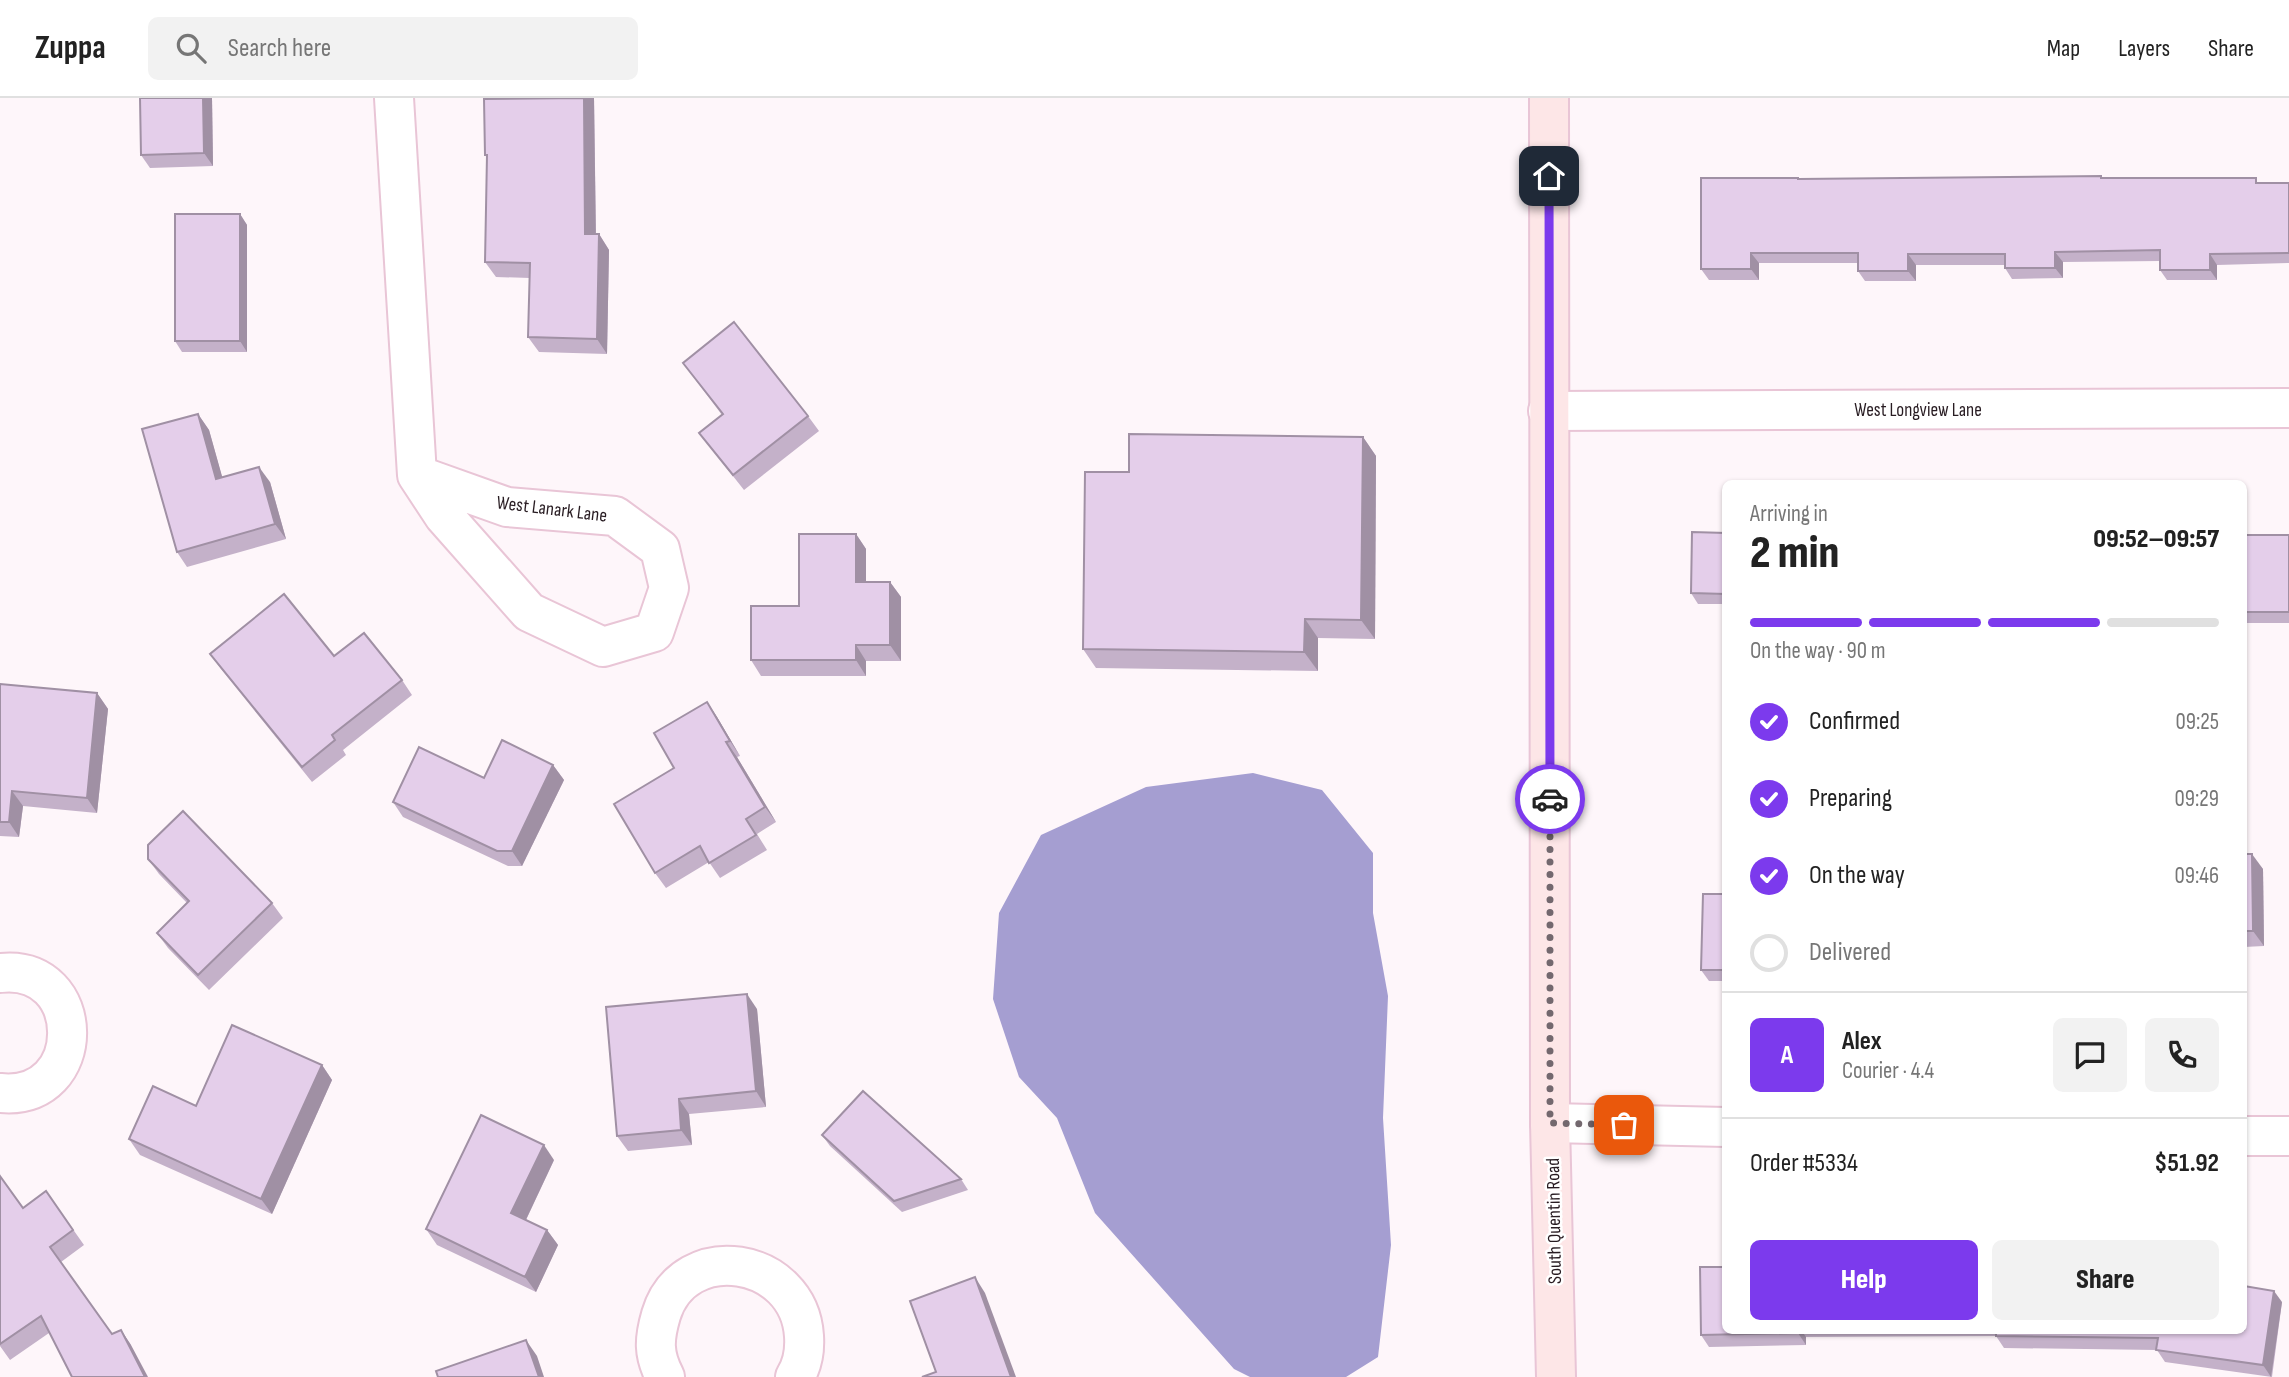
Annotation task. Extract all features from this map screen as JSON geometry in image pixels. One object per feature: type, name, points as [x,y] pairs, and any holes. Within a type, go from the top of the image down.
[{"type":"main road","name":"South Quentin Road","points":[[1549,98],[1550,1123],[1556,1377]]},
{"type":"street","name":"West Lanark Lane","points":[[394,98],[417,475],[444,516],[528,612],[603,647],[654,632],[669,588],[660,549],[615,516],[507,507],[417,475]]},
{"type":"street","name":"West Longview Lane","points":[[1548,411],[2289,408]]},
{"type":"street","points":[[0,973],[11,972],[39,981],[57,996],[65,1013],[68,1034],[64,1055],[51,1076],[34,1088],[12,1094],[0,1093]]},
{"type":"street","points":[[1550,1123],[1722,1127]]},
{"type":"street","points":[[2247,1136],[2289,1136]]},
{"type":"street","points":[[665,1377],[657,1362],[655,1336],[664,1304],[680,1283],[694,1274],[719,1266],[745,1266],[775,1280],[793,1299],[803,1322],[805,1348],[800,1368],[794,1377]]},
{"type":"shaded area","points":[[1253,773],[1322,790],[1373,853],[1373,913],[1388,996],[1383,1118],[1391,1245],[1378,1357],[1346,1377],[1250,1377],[1234,1369],[1095,1213],[1057,1118],[1019,1077],[993,999],[999,913],[1041,835],[1146,787]]},
{"type":"building","points":[[140,98],[203,98],[204,153],[141,155]]},
{"type":"building","points":[[584,98],[585,234],[599,234],[597,339],[528,337],[530,263],[485,262],[487,155],[484,99]]},
{"type":"building","points":[[1701,178],[2256,178],[2256,183],[2289,183],[2289,253],[2210,254],[2210,270],[2160,270],[2160,250],[2055,252],[2055,268],[2005,268],[2005,254],[1908,254],[1908,271],[1858,271],[1858,253],[1751,253],[1751,269],[1701,269]]},
{"type":"building","points":[[175,214],[240,214],[240,341],[175,341]]},
{"type":"building","points":[[734,322],[808,416],[733,475],[699,433],[723,414],[683,363]]},
{"type":"building","points":[[198,414],[216,479],[259,467],[275,524],[177,552],[142,429]]},
{"type":"building","points":[[1129,434],[1363,437],[1361,620],[1305,619],[1304,652],[1083,649],[1085,472],[1129,472]]},
{"type":"building","points":[[1692,532],[1722,533],[1722,594],[1691,593]]},
{"type":"building","points":[[799,534],[856,534],[856,582],[890,582],[890,645],[856,645],[856,660],[751,660],[751,606],[799,606]]},
{"type":"building","points":[[2247,535],[2289,535],[2289,612],[2247,612]]},
{"type":"building","points":[[284,594],[334,656],[364,633],[402,680],[332,735],[335,740],[302,767],[210,654]]},
{"type":"building","points":[[0,684],[97,693],[87,798],[12,791],[9,822],[0,822]]},
{"type":"building","points":[[707,702],[730,741],[726,742],[765,807],[746,819],[756,835],[709,863],[700,846],[655,873],[614,804],[674,768],[654,733]]},
{"type":"building","points":[[502,740],[553,765],[512,851],[497,851],[393,802],[419,747],[484,778]]},
{"type":"building","points":[[183,811],[272,903],[198,975],[157,933],[189,901],[148,859],[148,845]]},
{"type":"building","points":[[2247,854],[2252,854],[2253,931],[2247,931]]},
{"type":"building","points":[[1703,894],[1722,894],[1722,970],[1701,970]]},
{"type":"building","points":[[747,994],[756,1091],[679,1099],[681,1130],[617,1136],[606,1007]]},
{"type":"building","points":[[232,1025],[322,1065],[261,1199],[129,1139],[153,1086],[196,1106]]},
{"type":"building","points":[[863,1091],[961,1179],[894,1201],[822,1135]]},
{"type":"building","points":[[481,1115],[544,1145],[511,1213],[547,1230],[525,1277],[426,1229]]},
{"type":"building","points":[[0,1176],[23,1208],[46,1191],[73,1230],[50,1247],[112,1334],[121,1330],[145,1377],[72,1377],[41,1316],[0,1344]]},
{"type":"building","points":[[1700,1267],[1722,1267],[1722,1334],[1750,1334],[1701,1335]]},
{"type":"building","points":[[975,1277],[1011,1377],[922,1377],[936,1372],[910,1301]]},
{"type":"building","points":[[2247,1286],[2274,1291],[2263,1365],[2156,1350],[2158,1338],[1996,1336],[2247,1334]]},
{"type":"building","points":[[526,1340],[539,1377],[438,1377],[436,1371]]},
{"type":"way so far","points":[[1550,799],[1550,1123],[1624,1125]]},
{"type":"route","points":[[1549,176],[1550,799]]}]
